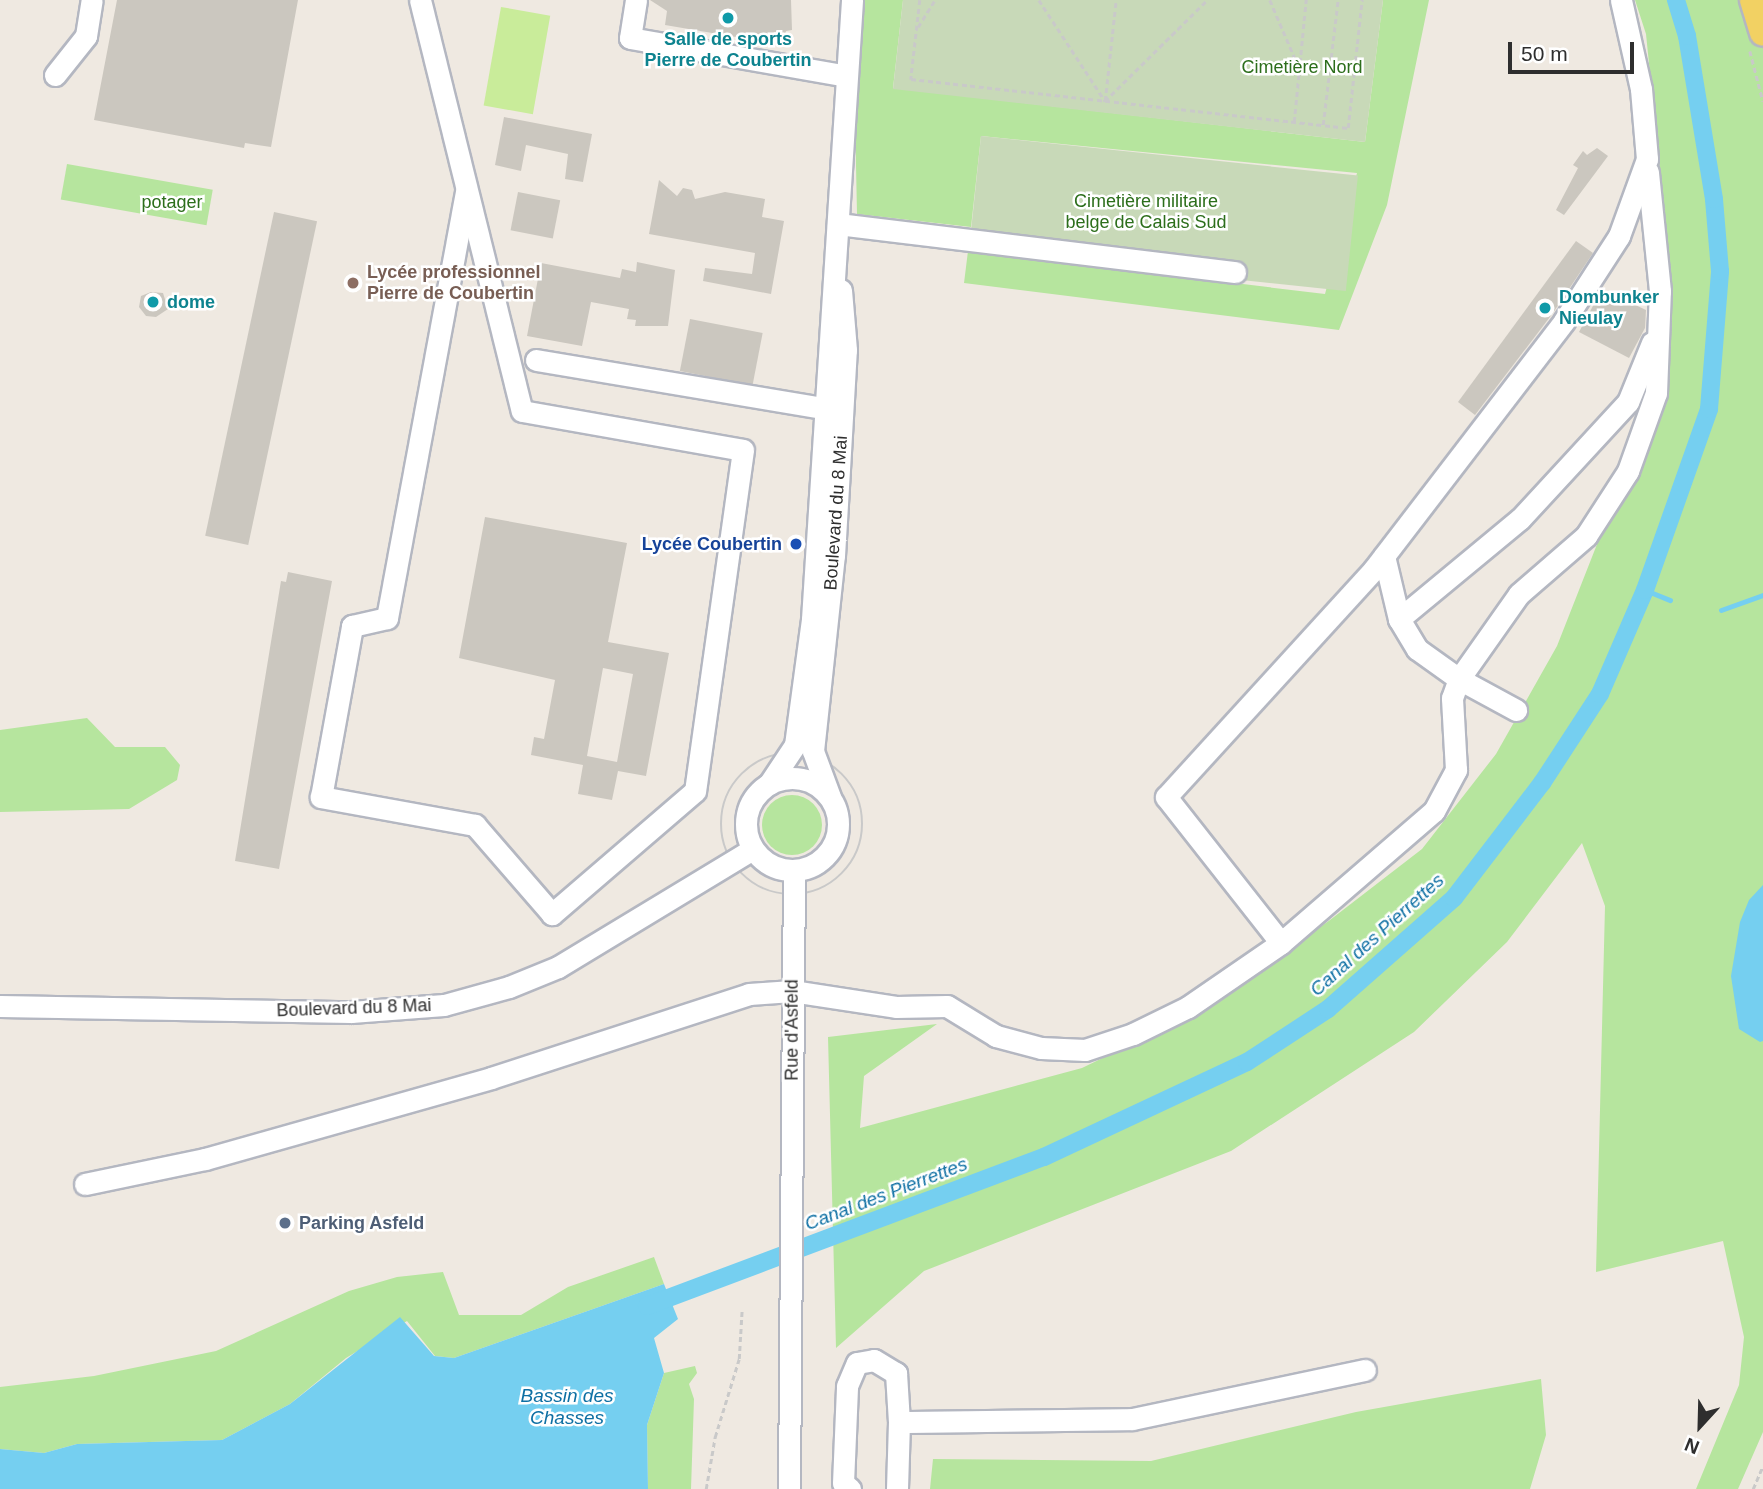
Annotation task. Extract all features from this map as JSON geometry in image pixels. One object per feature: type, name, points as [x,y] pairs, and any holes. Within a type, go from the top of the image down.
[{"type":"main road","points":[[1754,0],[1763,32]]},
{"type":"main road","points":[[1759,0],[1763,23]]},
{"type":"street","points":[[55,75],[86,36],[92,0]]},
{"type":"street","points":[[420,0],[522,411],[743,450],[695,791],[552,914],[475,825],[320,797],[352,626],[387,618],[466,190]]},
{"type":"street","points":[[636,0],[630,38],[847,76]]},
{"type":"street","name":"Boulevard du 8 Mai","points":[[769,784],[792,753],[814,596],[834,410],[846,335],[838,224],[852,0]]},
{"type":"street","points":[[85,1184],[195,1161],[479,1082],[729,998],[792,991],[896,1007],[947,1006],[996,1036],[1041,1048],[1085,1050],[1133,1034],[1188,1007],[1281,943],[1434,811],[1456,770],[1452,698],[1459,679],[1519,594],[1586,536],[1628,471],[1656,393],[1660,292],[1642,89],[1621,0]]},
{"type":"street","points":[[1281,943],[1166,797],[1384,556],[1597,274],[1619,236],[1647,159]]},
{"type":"street","points":[[838,224],[1235,272]]},
{"type":"street","points":[[1399,619],[1520,519],[1628,402],[1659,328]]},
{"type":"street","points":[[536,360],[834,410]]},
{"type":"street","name":"Boulevard du 8 Mai","points":[[830,797],[813,756],[832,592],[834,410]]},
{"type":"street","points":[[1384,556],[1399,619],[1417,649],[1459,679],[1516,710]]},
{"type":"street","points":[[786,778],[804,779],[830,797],[838,820],[834,844],[817,862],[794,870],[771,864],[753,849],[747,832],[747,813],[755,796],[769,784],[786,778]]},
{"type":"street","name":"Boulevard du 8 Mai","points":[[0,1006],[351,1012],[444,1005],[509,987],[558,967],[753,849]]},
{"type":"street","name":"Rue d'Asfeld","points":[[789,1489],[794,870]]},
{"type":"street","points":[[850,1489],[843,1483],[847,1386],[857,1363],[874,1360],[896,1373],[899,1422],[897,1489]]},
{"type":"street","points":[[899,1422],[1132,1419],[1365,1370]]},
{"type":"path","points":[[920,0],[911,79],[1348,128],[1362,0]]},
{"type":"path","points":[[917,28],[935,0]]},
{"type":"path","points":[[1039,0],[1105,101]]},
{"type":"path","points":[[1105,101],[1116,0]]},
{"type":"path","points":[[1105,101],[1207,0]]},
{"type":"path","points":[[1270,0],[1298,66]]},
{"type":"path","points":[[1294,122],[1306,0]]},
{"type":"path","points":[[1323,125],[1338,0]]},
{"type":"path","points":[[792,753],[813,756],[838,770],[857,794],[862,838],[841,876],[815,891],[793,895],[754,884],[732,862],[721,832],[731,787],[753,764],[792,753]]},
{"type":"path","points":[[706,1489],[715,1437],[739,1359],[742,1308]]},
{"type":"path","points":[[1753,1489],[1763,1466]]},
{"type":"green space","points":[[863,0],[903,0],[893,88],[1365,142],[1383,0],[1429,0],[1387,205],[1339,330],[964,283],[968,251],[1325,294],[1357,173],[981,136],[971,227],[857,214],[855,117]]},
{"type":"green space","name":"Cimetière Nord","points":[[903,0],[1383,0],[1365,142],[893,89]]},
{"type":"green space","points":[[1635,0],[1763,0],[1763,1432],[1738,1489],[1696,1489],[1739,1385],[1744,1337],[1723,1241],[1596,1272],[1605,906],[1582,843],[1507,942],[1414,1032],[1231,1151],[924,1271],[836,1348],[828,1037],[937,1024],[864,1076],[860,1128],[1082,1068],[1210,1006],[1330,920],[1422,849],[1496,754],[1557,646],[1603,529],[1657,416],[1669,348],[1669,260],[1646,34]]},
{"type":"green space","points":[[501,7],[550,16],[533,114],[484,105]]},
{"type":"green space","name":"Cimetière militaire belge de Calais Sud","points":[[981,136],[1358,176],[1346,291],[969,251]]},
{"type":"green space","name":"potager","points":[[67,164],[213,190],[207,225],[61,199]]},
{"type":"green space","points":[[87,718],[115,747],[165,747],[180,765],[177,780],[129,809],[0,812],[0,730]]},
{"type":"green space","points":[[792,795],[804,797],[817,808],[822,825],[820,837],[809,850],[792,855],[780,853],[767,842],[762,825],[764,813],[775,800]]},
{"type":"green space","points":[[654,1257],[664,1284],[454,1358],[435,1356],[407,1321],[346,1358],[290,1404],[222,1440],[77,1444],[44,1453],[0,1449],[0,1387],[94,1376],[216,1351],[349,1291],[397,1277],[443,1272],[459,1315],[521,1315],[568,1287]]},
{"type":"green space","points":[[695,1366],[697,1373],[689,1384],[694,1399],[691,1489],[648,1489],[647,1425],[664,1373]]},
{"type":"green space","points":[[1541,1379],[1546,1435],[1530,1489],[930,1489],[933,1459],[1151,1461],[1356,1412]]},
{"type":"water","points":[[1763,885],[1763,1041],[1760,1042],[1739,1029],[1731,976],[1740,922],[1749,900]]},
{"type":"water","name":"Bassin des Chasses","points":[[664,1284],[678,1319],[654,1338],[664,1373],[647,1425],[648,1489],[0,1489],[0,1449],[44,1453],[77,1444],[222,1440],[290,1404],[400,1317],[434,1356],[454,1358]]},
{"type":"building","points":[[117,0],[298,0],[271,147],[245,143],[244,148],[94,120]]},
{"type":"building","name":"Salle de sports Pierre de Coubertin","points":[[650,0],[791,0],[792,30],[786,31],[783,45],[665,25],[667,11]]},
{"type":"building","points":[[504,117],[592,134],[583,182],[565,179],[568,154],[526,145],[521,171],[495,165]]},
{"type":"building","points":[[1597,148],[1608,156],[1564,215],[1556,210],[1578,168],[1573,165],[1583,151],[1587,155]]},
{"type":"building","points":[[659,180],[677,196],[683,188],[692,190],[695,199],[725,192],[765,199],[762,217],[784,221],[771,294],[703,281],[705,268],[752,274],[755,253],[649,234]]},
{"type":"building","points":[[518,192],[560,200],[553,238],[511,230]]},
{"type":"building","points":[[274,212],[317,221],[248,545],[205,536]]},
{"type":"building","name":"Dombunker Nieulay","points":[[1576,241],[1593,253],[1553,313],[1475,415],[1458,402]]},
{"type":"building","points":[[637,262],[675,270],[668,326],[635,326],[636,320],[627,319],[629,309],[591,302],[582,346],[527,336],[541,263],[620,278],[622,269],[636,272]]},
{"type":"building","points":[[1602,289],[1646,310],[1645,328],[1629,358],[1579,332]]},
{"type":"building","name":"dome","points":[[151,292],[163,293],[168,309],[156,317],[146,316],[139,307],[141,296]]},
{"type":"building","points":[[690,319],[763,333],[753,385],[680,371]]},
{"type":"building","points":[[485,517],[627,543],[608,642],[669,653],[646,776],[618,771],[612,800],[578,794],[583,765],[531,755],[534,737],[544,739],[555,680],[459,658]],"holes":[[[603,668],[633,674],[617,762],[587,756]]]},
{"type":"building","points":[[288,572],[332,581],[279,869],[235,861],[281,581],[286,582]]},
{"type":"waterway","name":"Canal des Pierrettes","points":[[647,1306],[1044,1157],[1247,1062],[1328,1009],[1454,898],[1542,783],[1600,694],[1645,590],[1709,409],[1720,271],[1714,199],[1687,36],[1676,0]]},
{"type":"waterway","points":[[1645,590],[1670,600]]},
{"type":"waterway","points":[[1721,610],[1763,595]]},
{"type":"place","name":"Salle de sports Pierre de Coubertin","points":[[728,18]]},
{"type":"place","name":"Lycée professionnel Pierre de Coubertin","points":[[353,283]]},
{"type":"place","name":"dome","points":[[153,302]]},
{"type":"place","name":"Dombunker Nieulay","points":[[1545,308]]},
{"type":"place","name":"Lycée Coubertin","points":[[796,544]]},
{"type":"place","name":"Parking Asfeld","points":[[285,1223]]}]
